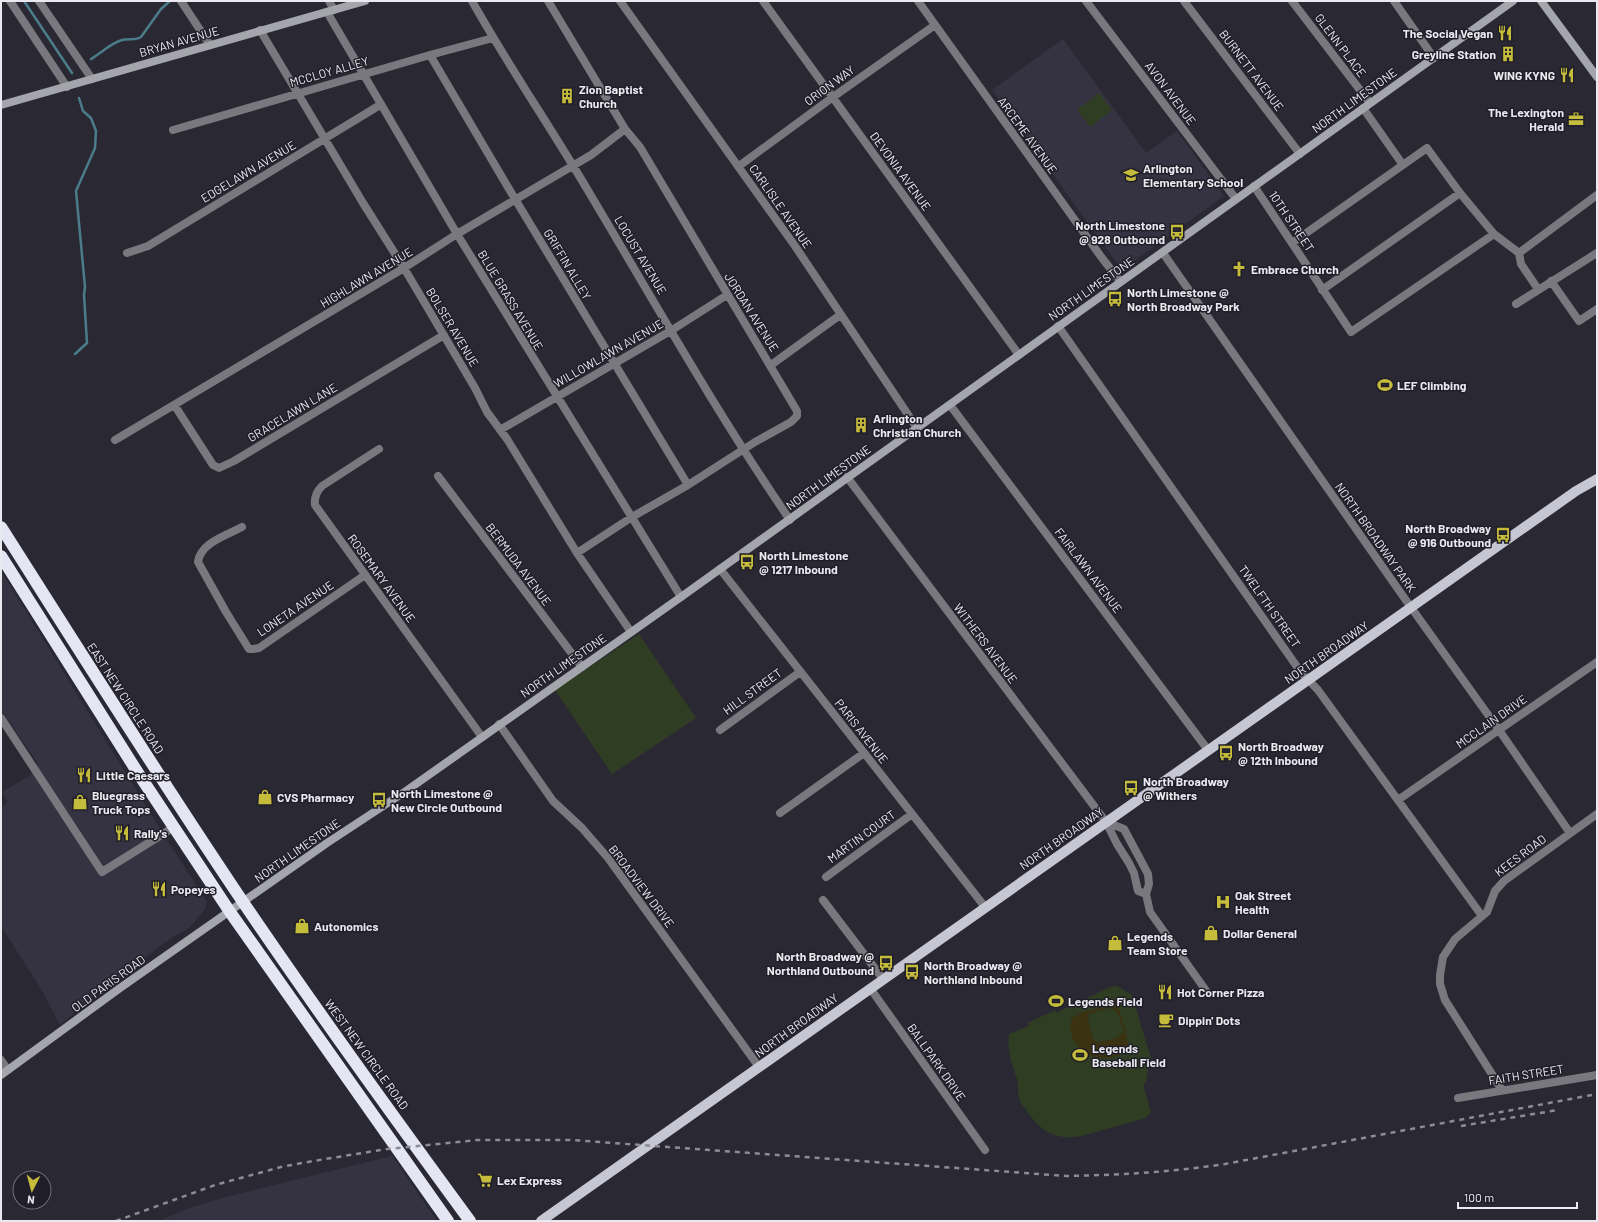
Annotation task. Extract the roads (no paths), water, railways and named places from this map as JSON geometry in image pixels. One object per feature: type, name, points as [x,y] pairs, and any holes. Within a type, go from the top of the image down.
[{"type":"highway","name":"EAST NEW CIRCLE ROAD","points":[[1,527],[108,696],[243,902]]},
{"type":"highway","points":[[1,556],[138,773],[230,912],[448,1221]]},
{"type":"highway","name":"WEST NEW CIRCLE ROAD","points":[[243,902],[310,999],[470,1221]]},
{"type":"main road","name":"NORTH BROADWAY","points":[[541,1221],[1576,491],[1597,479]]},
{"type":"street","points":[[10,1],[67,87]]},
{"type":"street","points":[[39,1],[92,80]]},
{"type":"street","points":[[181,1],[210,44]]},
{"type":"street","name":"BLUE GRASS AVENUE","points":[[329,1],[330,11],[380,105],[556,396],[681,597]]},
{"type":"street","name":"BRYAN AVENUE","points":[[1,105],[92,80],[210,44],[365,1]]},
{"type":"street","name":"LOCUST AVENUE","points":[[472,1],[493,38],[574,166],[744,450],[790,520]]},
{"type":"street","name":"JORDAN AVENUE","points":[[548,1],[626,129],[640,147],[727,296],[798,411],[797,416],[791,422],[576,552]]},
{"type":"street","name":"CARLISLE AVENUE","points":[[620,1],[795,246],[917,428]]},
{"type":"street","name":"DEVONIA AVENUE","points":[[763,1],[1019,355]]},
{"type":"street","name":"ARCEME AVENUE","points":[[918,1],[1120,281]]},
{"type":"street","name":"AVON AVENUE","points":[[1086,1],[1236,199]]},
{"type":"street","name":"BURNETT AVENUE","points":[[1184,1],[1300,154]]},
{"type":"street","name":"GLENN PLACE","points":[[1292,1],[1366,106],[1403,165]]},
{"type":"street","points":[[1394,1],[1434,58]]},
{"type":"street","name":"NORTH LIMESTONE","points":[[230,912],[327,842],[406,791],[790,520],[847,477],[950,405],[1120,281],[1163,253],[1254,186],[1513,1]]},
{"type":"street","points":[[1541,1],[1597,77]]},
{"type":"street","name":"ORION WAY","points":[[739,166],[935,25]]},
{"type":"street","name":"BOLSER AVENUE","points":[[260,30],[296,93],[325,138],[363,204],[404,268],[444,335],[475,388],[487,412],[500,430],[576,552],[631,632]]},
{"type":"street","name":"MCCLOY ALLEY","points":[[173,130],[430,54],[493,38]]},
{"type":"street","name":"GRIFFIN ALLEY","points":[[430,54],[515,199],[688,485]]},
{"type":"street","name":"EDGELAWN AVENUE","points":[[127,253],[148,246],[380,105]]},
{"type":"street","name":"HIGHLAWN AVENUE","points":[[115,440],[175,406],[404,268],[515,199],[574,166],[626,129]]},
{"type":"street","points":[[1292,243],[1427,148],[1460,193],[1494,234],[1519,253],[1521,264],[1538,289]]},
{"type":"street","name":"10TH STREET","points":[[1254,186],[1322,290],[1352,332],[1494,234]]},
{"type":"street","points":[[1322,290],[1460,193]]},
{"type":"street","points":[[1519,253],[1597,195]]},
{"type":"street","name":"NORTH BROADWAY PARK","points":[[1163,253],[1570,833]]},
{"type":"street","points":[[1516,304],[1597,253]]},
{"type":"street","points":[[1551,281],[1579,321],[1597,309]]},
{"type":"street","name":"WILLOWLAWN AVENUE","points":[[500,430],[556,396],[672,330],[727,296]]},
{"type":"street","points":[[771,365],[840,315]]},
{"type":"street","name":"TWELFTH STREET","points":[[1058,326],[1300,671],[1310,680],[1482,916]]},
{"type":"street","name":"GRACELAWN LANE","points":[[175,406],[212,465],[219,468],[230,464],[444,335]]},
{"type":"street","name":"FAIRLAWN AVENUE","points":[[950,405],[1208,750]]},
{"type":"street","name":"ROSEMARY AVENUE","points":[[379,449],[322,486],[318,490],[315,505],[482,737]]},
{"type":"street","name":"BERMUDA AVENUE","points":[[438,476],[582,667]]},
{"type":"street","name":"WITHERS AVENUE","points":[[847,477],[1106,822],[1134,873],[1138,891],[1146,894]]},
{"type":"street","name":"LONETA AVENUE","points":[[242,527],[208,546],[199,556],[198,562],[226,612],[249,648],[253,650],[365,575]]},
{"type":"street","name":"PARIS AVENUE","points":[[720,569],[986,907]]},
{"type":"street","name":"MCCLAIN DRIVE","points":[[1398,800],[1597,662]]},
{"type":"street","name":"HILL STREET","points":[[720,730],[800,672]]},
{"type":"street","points":[[1,718],[102,872],[174,827]]},
{"type":"street","name":"BROADVIEW DRIVE","points":[[499,724],[553,801],[582,828],[608,858],[759,1067]]},
{"type":"street","points":[[780,814],[864,753]]},
{"type":"street","name":"MARTIN COURT","points":[[826,877],[912,814]]},
{"type":"street","name":"KEES ROAD","points":[[1502,1090],[1445,1000],[1440,984],[1440,967],[1448,948],[1455,939],[1489,908],[1495,891],[1504,881],[1597,814]]},
{"type":"street","points":[[1106,822],[1124,829],[1148,874],[1149,884],[1146,894],[1150,912],[1207,992]]},
{"type":"street","points":[[823,900],[883,979]]},
{"type":"street","name":"OLD PARIS ROAD","points":[[4,1072],[120,988],[230,912]]},
{"type":"street","name":"BALLPARK DRIVE","points":[[870,988],[985,1150]]},
{"type":"street","points":[[1,1060],[4,1072]]},
{"type":"street","name":"FAITH STREET","points":[[1458,1098],[1597,1075]]},
{"type":"waterway","points":[[24,1],[72,73]]},
{"type":"waterway","points":[[91,59],[118,41],[141,37],[161,9],[170,1]]},
{"type":"waterway","points":[[75,354],[87,343],[84,295],[85,287],[76,191],[95,148],[96,131],[91,118],[83,111],[79,98]]},
{"type":"railway","points":[[116,1221],[215,1185],[281,1167],[387,1149],[477,1140],[572,1140],[1066,1176],[1106,1175],[1146,1173],[1225,1164],[1597,1094]]},
{"type":"railway","points":[[1461,1126],[1558,1110]]},
{"type":"place","name":"The Social Vegan","points":[[1505,33]]},
{"type":"place","name":"Greyline Station","points":[[1508,54]]},
{"type":"place","name":"WING KYNG","points":[[1567,75]]},
{"type":"place","name":"Zion Baptist Church","points":[[567,96]]},
{"type":"place","name":"The Lexington Herald","points":[[1576,119]]},
{"type":"place","name":"Arlington Elementary School","points":[[1131,175]]},
{"type":"place","name":"North Limestone @ 928 Outbound","points":[[1177,232]]},
{"type":"place","name":"Embrace Church","points":[[1239,269]]},
{"type":"place","name":"North Limestone @ North Broadway Park","points":[[1115,299]]},
{"type":"place","name":"LEF Climbing","points":[[1385,385]]},
{"type":"place","name":"Arlington Christian Church","points":[[861,425]]},
{"type":"place","name":"North Broadway @ 916 Outbound","points":[[1503,535]]},
{"type":"place","name":"North Limestone @ 1217 Inbound","points":[[747,562]]},
{"type":"place","name":"North Broadway @ 12th Inbound","points":[[1226,753]]},
{"type":"place","name":"Little Caesars","points":[[84,775]]},
{"type":"place","name":"North Broadway @ Withers","points":[[1131,788]]},
{"type":"place","name":"CVS Pharmacy","points":[[265,797]]},
{"type":"place","name":"North Limestone @ New Circle Outbound","points":[[379,800]]},
{"type":"place","name":"Bluegrass Truck Tops","points":[[80,802]]},
{"type":"place","name":"Rally's","points":[[122,833]]},
{"type":"place","name":"Popeyes","points":[[159,889]]},
{"type":"place","name":"Oak Street Health","points":[[1223,902]]},
{"type":"place","name":"Autonomics","points":[[302,926]]},
{"type":"place","name":"Dollar General","points":[[1211,933]]},
{"type":"place","name":"Legends Team Store","points":[[1115,943]]},
{"type":"place","name":"North Broadway @ Northland Outbound","points":[[886,963]]},
{"type":"place","name":"North Broadway @ Northland Inbound","points":[[912,972]]},
{"type":"place","name":"Hot Corner Pizza","points":[[1165,992]]},
{"type":"place","name":"Legends Field","points":[[1056,1001]]},
{"type":"place","name":"Dippin' Dots","points":[[1166,1020]]},
{"type":"place","name":"Legends Baseball Field","points":[[1080,1055]]},
{"type":"place","name":"Lex Express","points":[[485,1180]]}]
